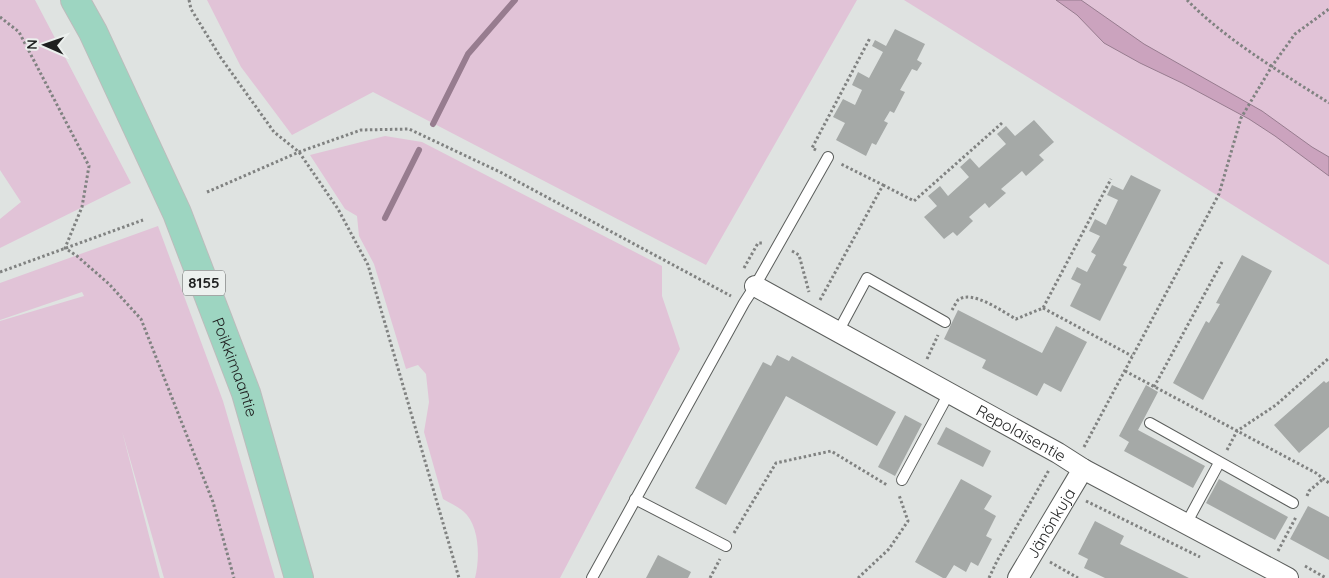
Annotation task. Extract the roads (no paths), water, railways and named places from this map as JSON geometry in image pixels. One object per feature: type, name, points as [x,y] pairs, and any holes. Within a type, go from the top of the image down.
[{"type":"main road","name":"Poikkimaantie","points":[[75,0],[93,32],[177,213],[246,393],[299,578]]},
{"type":"street","name":"Repolaisentie","points":[[755,286],[949,393],[1083,459],[1186,524],[1285,577]]},
{"type":"street","name":"Jänönkuja","points":[[1018,578],[1083,459]]},
{"type":"lane","points":[[592,578],[744,303],[828,157]]},
{"type":"lane","points":[[838,332],[867,278],[945,322]]},
{"type":"lane","points":[[902,480],[949,393]]},
{"type":"lane","points":[[1150,423],[1293,503]]},
{"type":"lane","points":[[1186,524],[1219,463]]},
{"type":"lane","points":[[635,499],[726,546]]},
{"type":"waterway","points":[[433,124],[468,54],[515,0]]},
{"type":"waterway","points":[[385,218],[419,150]]}]
